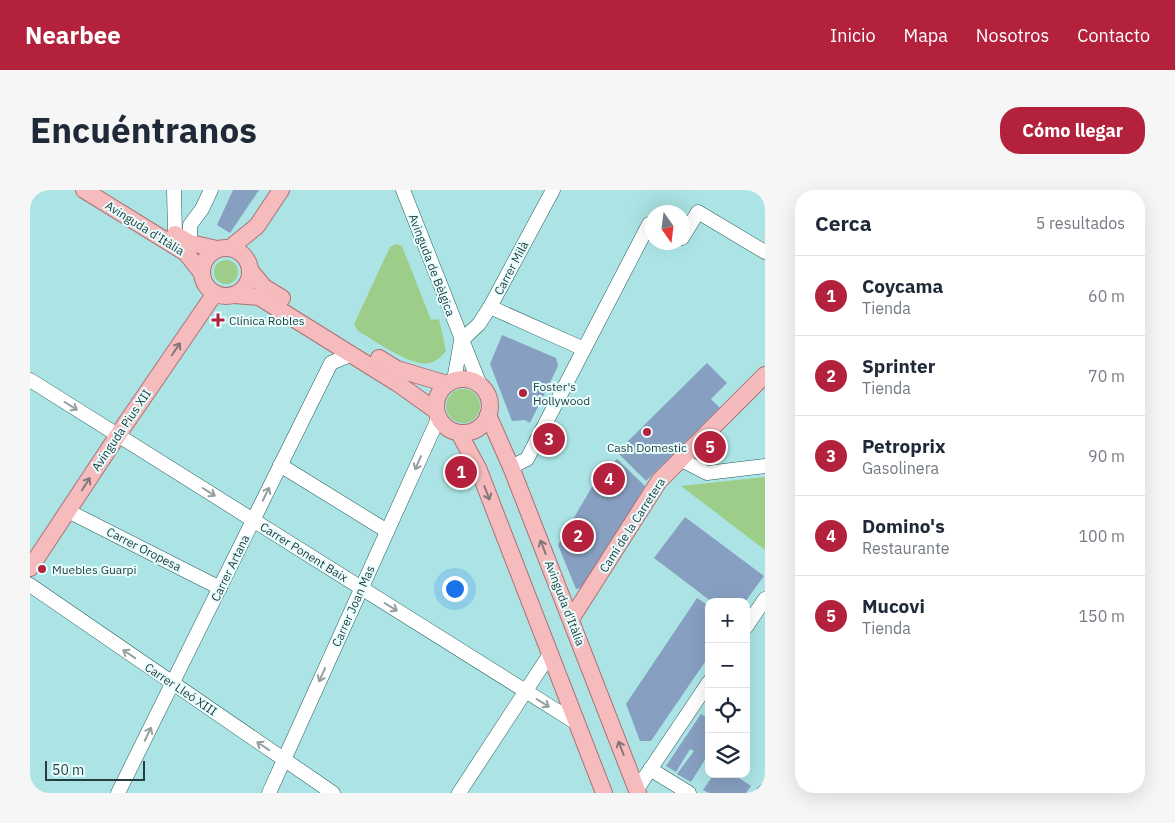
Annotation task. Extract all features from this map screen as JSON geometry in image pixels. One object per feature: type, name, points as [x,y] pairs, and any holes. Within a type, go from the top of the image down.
[{"type":"main road","name":"Avinguda d'Itàlia","points":[[84,190],[186,253],[201,272]]},
{"type":"main road","name":"Avinguda d'Itàlia","points":[[102,190],[190,243],[224,248]]},
{"type":"main road","points":[[234,295],[241,291],[250,278],[248,264],[257,226],[281,190]]},
{"type":"main road","points":[[224,248],[237,250],[264,287],[397,369],[450,382],[463,379],[480,385],[489,398],[490,407],[484,423],[468,433],[450,431],[444,426],[437,414],[397,383],[259,297],[227,296],[215,293],[206,287],[201,272],[206,258],[257,226]]},
{"type":"main road","name":"Avinguda Pius XII","points":[[30,568],[215,293]]},
{"type":"main road","name":"Camí de la Carretera","points":[[571,619],[659,481],[765,375]]},
{"type":"main road","points":[[437,414],[438,396],[450,382]]},
{"type":"main road","name":"Avinguda d'Itàlia","points":[[488,415],[512,467],[638,791]]},
{"type":"main road","points":[[459,433],[478,468],[604,793]]},
{"type":"street","points":[[174,190],[175,234]]},
{"type":"street","points":[[190,243],[190,226],[202,209],[210,190]]},
{"type":"street","name":"Avinguda de Bèlgica","points":[[403,190],[480,385]]},
{"type":"street","name":"Carrer Milà","points":[[462,340],[479,324],[490,307],[553,190]]},
{"type":"street","points":[[690,225],[698,212],[765,252]]},
{"type":"street","points":[[512,467],[527,459],[645,232]]},
{"type":"street","points":[[490,307],[584,349]]},
{"type":"street","points":[[450,382],[462,340]]},
{"type":"street","name":"Carrer Artana","points":[[118,793],[330,363],[352,354]]},
{"type":"street","name":"Carrer Ponent Baix","points":[[30,380],[578,724]]},
{"type":"street","name":"Carrer Joan Mas","points":[[268,793],[387,531],[437,414]]},
{"type":"street","points":[[680,459],[707,473],[765,466]]},
{"type":"street","points":[[280,465],[387,531]]},
{"type":"street","name":"Carrer Oropesa","points":[[68,511],[220,588]]},
{"type":"street","name":"Carrer Lleó XIII","points":[[30,585],[332,793]]},
{"type":"street","points":[[750,620],[765,599]]},
{"type":"street","points":[[458,793],[550,654]]},
{"type":"street","points":[[638,791],[650,769],[705,688]]},
{"type":"street","points":[[650,769],[689,793]]},
{"type":"green space","points":[[396,244],[402,246],[431,320],[439,319],[446,351],[430,363],[413,361],[393,352],[358,331],[354,324],[390,247]]},
{"type":"green space","points":[[226,260],[234,264],[238,272],[234,280],[226,284],[218,280],[214,272],[218,264]]},
{"type":"green space","points":[[463,389],[470,390],[475,394],[479,399],[479,413],[475,418],[470,422],[463,423],[456,422],[451,418],[447,413],[446,406],[447,399],[451,394],[456,390]]},
{"type":"green space","points":[[765,477],[765,550],[681,486]]},
{"type":"building","points":[[233,190],[259,190],[230,233],[217,225]]},
{"type":"building","name":"Foster's Hollywood","points":[[502,335],[556,358],[558,366],[530,423],[525,420],[512,421],[490,364]]},
{"type":"building","points":[[707,363],[727,383],[711,399],[720,408],[646,481],[617,452]]},
{"type":"building","points":[[548,427],[558,430],[550,451],[540,447]]},
{"type":"building","points":[[617,459],[645,486],[585,587],[576,589],[558,545],[596,480]]},
{"type":"building","points":[[685,517],[764,576],[748,598],[707,598],[654,558]]},
{"type":"building","points":[[697,598],[705,603],[705,662],[651,741],[640,741],[626,704]]},
{"type":"building","points":[[701,714],[705,716],[705,760],[691,782],[677,774],[694,751],[690,749],[676,772],[666,766]]},
{"type":"building","points":[[711,778],[739,778],[751,786],[746,793],[709,793],[703,790]]},
{"type":"place","name":"Clínica Robles","points":[[218,320]]},
{"type":"place","name":"Foster's Hollywood","points":[[523,393]]},
{"type":"place","name":"Cash Domestic","points":[[647,432]]},
{"type":"place","name":"Petroprix","points":[[549,439]]},
{"type":"place","name":"Mucovi","points":[[710,447]]},
{"type":"place","name":"Coycama","points":[[461,472]]},
{"type":"place","name":"Domino's","points":[[609,479]]},
{"type":"place","name":"Sprinter","points":[[578,536]]},
{"type":"place","name":"Muebles Guarpi","points":[[42,569]]}]
